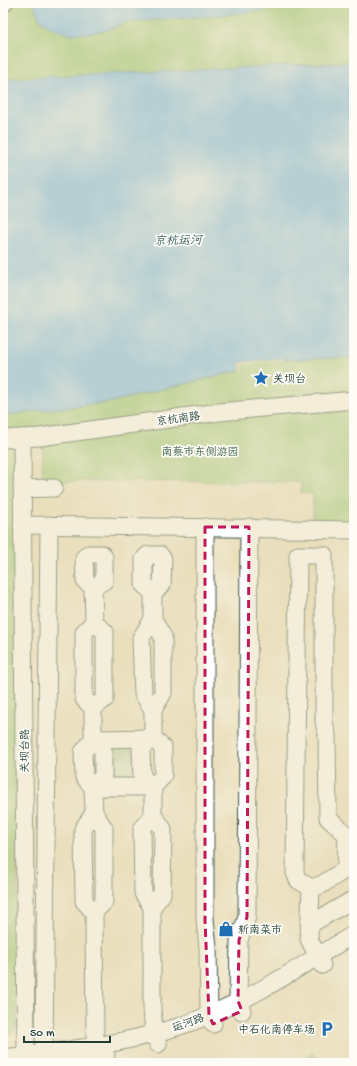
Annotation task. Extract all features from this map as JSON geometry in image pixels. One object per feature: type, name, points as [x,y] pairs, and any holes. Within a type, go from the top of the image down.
[{"type":"street","name":"京杭南路","points":[[3,439],[40,437],[219,412],[354,400]]},
{"type":"street","name":"关坝台路","points":[[22,438],[26,1059]]},
{"type":"street","points":[[22,489],[54,488]]},
{"type":"street","points":[[22,525],[249,527],[354,530]]},
{"type":"street","points":[[44,1054],[49,525]]},
{"type":"street","points":[[205,527],[205,920],[208,947],[211,1019]]},
{"type":"street","points":[[240,1006],[239,940],[247,917],[249,527]]},
{"type":"street","points":[[298,555],[324,555],[324,722],[327,734],[328,818],[347,835],[346,869],[321,885],[311,888],[298,880],[295,873],[298,555]]},
{"type":"street","points":[[93,588],[94,622],[105,632],[104,699],[93,708],[93,739],[103,750],[103,776],[93,787],[94,813],[104,828],[104,902],[94,912],[96,1052]]},
{"type":"street","points":[[153,593],[153,619],[163,638],[163,693],[153,710],[153,738],[163,748],[163,776],[153,787],[153,815],[163,829],[162,894],[152,907],[152,1009],[156,1038]]},
{"type":"street","points":[[23,607],[49,608]]},
{"type":"street","points":[[24,723],[47,724]]},
{"type":"street","points":[[93,739],[153,738]]},
{"type":"street","points":[[93,787],[153,787]]},
{"type":"street","points":[[24,802],[46,802]]},
{"type":"street","points":[[311,888],[309,939],[319,961]]},
{"type":"street","points":[[309,925],[354,899]]},
{"type":"street","name":"运河路","points":[[67,1063],[96,1052],[156,1038],[191,1034],[211,1019],[240,1006],[268,998],[354,934]]},
{"type":"street","points":[[25,942],[45,942]]},
{"type":"street","name":"运河路","points":[[319,961],[354,946]]},
{"type":"street","name":"运河路","points":[[3,1058],[26,1059],[44,1054],[96,1052]]},
{"type":"highlighted area","points":[[205,527],[249,527],[247,917],[239,940],[238,1001],[242,1011],[213,1024],[209,1015],[205,920]]},
{"type":"green space","points":[[3,3],[354,3],[354,68],[3,79]]},
{"type":"green space","name":"南蔡市东侧游园","points":[[354,357],[354,523],[313,521],[313,494],[301,493],[301,482],[42,482],[43,447],[48,441],[38,431],[3,433],[3,415],[111,402],[241,370],[240,363],[282,358],[282,360]]},
{"type":"green space","points":[[3,443],[18,447],[17,1026],[12,1033],[3,1038]]},
{"type":"green space","points":[[114,745],[131,746],[133,748],[136,780],[111,779],[111,751]]},
{"type":"green space","points":[[312,1053],[322,1063],[303,1063],[302,1059]]},
{"type":"water","points":[[33,3],[330,3],[212,16],[126,22],[108,30],[68,34],[50,27],[39,18]]},
{"type":"water","name":"京杭运河","points":[[354,62],[354,357],[282,360],[282,358],[240,363],[241,370],[111,402],[3,415],[3,79]]},
{"type":"pier","points":[[282,358],[283,362],[280,360],[242,365],[243,370],[241,372],[240,363]]},
{"type":"place","name":"关坝台","points":[[261,378]]},
{"type":"place","name":"新南菜市","points":[[226,929]]},
{"type":"place","name":"中石化南停车场","points":[[327,1029]]}]
